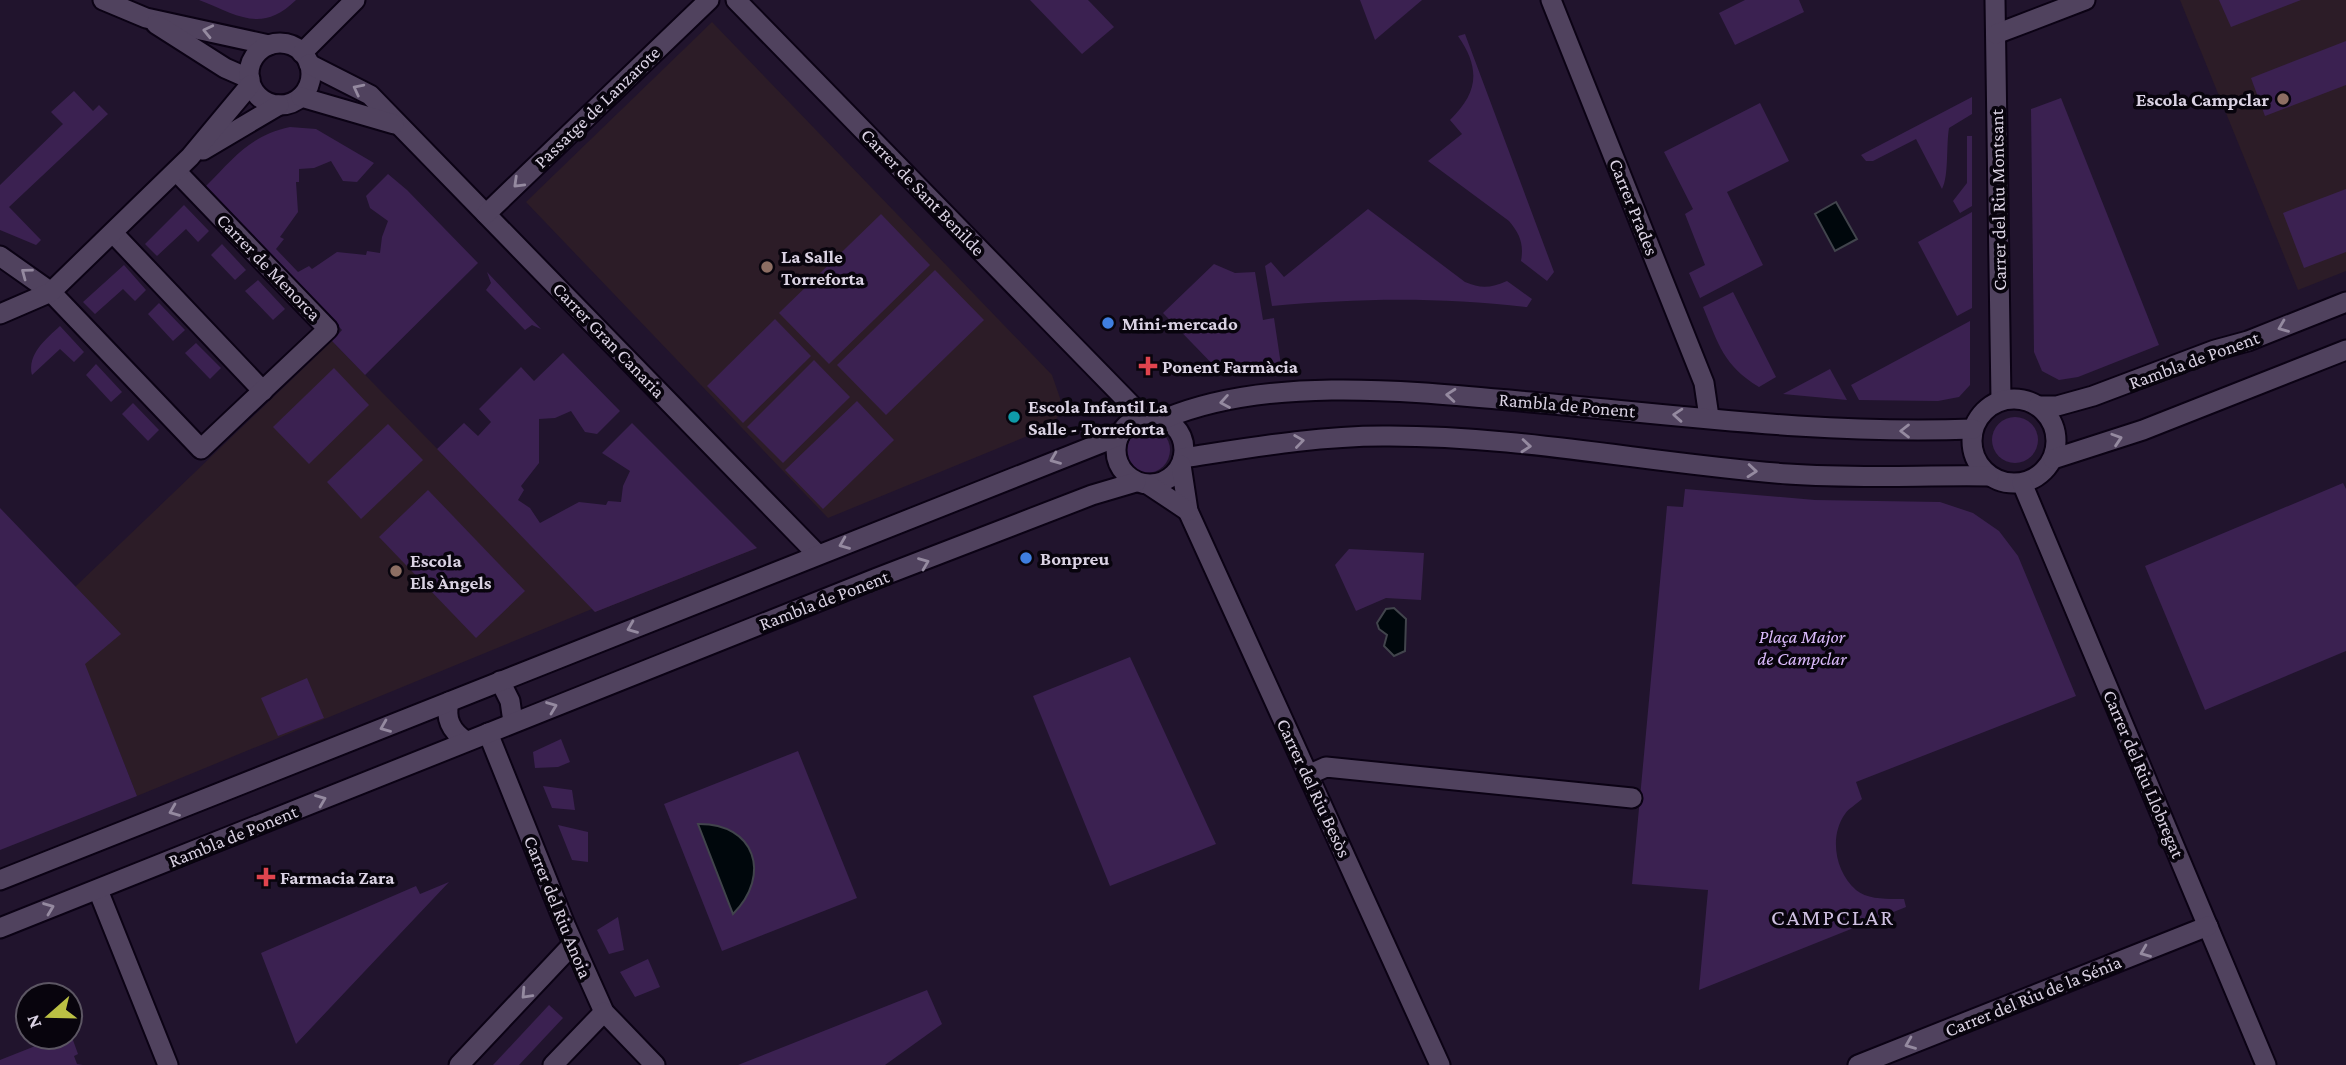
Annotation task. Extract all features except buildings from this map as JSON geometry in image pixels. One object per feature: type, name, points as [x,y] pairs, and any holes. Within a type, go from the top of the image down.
[{"type":"street","points":[[103,0],[146,18],[250,82],[267,103],[279,106]]},
{"type":"street","points":[[183,164],[279,106],[301,97],[308,87],[306,58],[355,0]]},
{"type":"street","name":"Passatge de Lanzarote","points":[[486,214],[709,0]]},
{"type":"street","name":"Carrer de Sant Benilde","points":[[736,0],[1110,384],[1129,426]]},
{"type":"street","name":"Carrer Prades","points":[[1551,0],[1704,383],[1709,417]]},
{"type":"street","name":"Carrer del Riu Montsant","points":[[1995,0],[2001,400]]},
{"type":"street","points":[[1996,34],[2085,0]]},
{"type":"street","points":[[146,18],[269,45],[292,46],[306,58]]},
{"type":"street","points":[[0,314],[51,292],[183,164],[250,82],[252,61],[269,45]]},
{"type":"street","name":"Carrer Gran Canaria","points":[[306,58],[370,95],[817,554]]},
{"type":"street","name":"Carrer Gran Canaria","points":[[301,97],[400,126]]},
{"type":"street","name":"Carrer de Menorca","points":[[51,292],[201,449],[328,329],[183,164]]},
{"type":"street","points":[[113,233],[263,391]]},
{"type":"street","points":[[0,257],[51,292]]},
{"type":"street","name":"Rambla de Ponent","points":[[2038,406],[2083,399],[2215,350],[2248,341],[2346,302]]},
{"type":"street","points":[[2053,459],[2055,430],[2038,406],[2026,400],[2001,400],[1979,417],[1973,429],[1972,447],[1977,463],[1989,476],[2000,482],[2022,483],[2035,478],[2053,459],[2143,430],[2346,350]]},
{"type":"street","name":"Rambla de Ponent","points":[[1164,419],[1210,405],[1327,390],[1436,394],[1861,431],[1973,429]]},
{"type":"street","points":[[0,880],[449,702],[1129,426],[1164,419],[1175,426],[1183,438],[1182,462],[1174,475],[1162,482],[1142,483]]},
{"type":"street","points":[[1129,426],[1116,449],[1118,462],[1125,474],[1188,512]]},
{"type":"street","points":[[1182,462],[1309,440],[1382,436],[1623,455],[1787,474],[1874,479],[1989,476]]},
{"type":"street","name":"Carrer del Riu Besòs","points":[[1182,462],[1188,512],[1440,1065]]},
{"type":"street","name":"Rambla de Ponent","points":[[0,928],[513,722],[1092,495],[1142,483]]},
{"type":"street","name":"Carrer del Riu Llobregat","points":[[2022,483],[2266,1065]]},
{"type":"street","points":[[500,681],[510,701],[513,722]]},
{"type":"street","points":[[449,702],[446,713],[450,725],[466,741]]},
{"type":"street","name":"Carrer del Riu Anoia","points":[[488,733],[573,944],[604,1012],[655,1065]]},
{"type":"street","points":[[1308,775],[1326,767],[1632,797]]},
{"type":"street","points":[[99,890],[168,1065]]},
{"type":"street","name":"Carrer del Riu de la Sénia","points":[[1858,1065],[2208,926]]},
{"type":"street","points":[[459,1065],[573,944]]},
{"type":"street","points":[[553,1065],[604,1012]]},
{"type":"shaded area","name":"Escola Campclar","points":[[2180,0],[2346,0],[2346,271],[2298,290]]},
{"type":"shaded area","name":"La Salle Torreforta","points":[[712,22],[1052,375],[1060,398],[1060,413],[1052,426],[828,518],[526,202]]},
{"type":"shaded area","points":[[1836,202],[1857,239],[1835,251],[1815,214]]},
{"type":"shaded area","name":"Escola Els Àngels","points":[[332,341],[540,554],[757,548],[595,612],[592,609],[137,796],[84,664],[75,587]]},
{"type":"shaded area","points":[[1394,608],[1406,619],[1405,651],[1394,656],[1384,646],[1387,635],[1379,629],[1377,623],[1386,609]]},
{"type":"shaded area","points":[[698,824],[717,826],[733,832],[744,842],[751,854],[754,868],[752,883],[745,899],[733,914]]},
{"type":"green space","points":[[199,0],[296,0],[272,16],[260,19],[238,16]]},
{"type":"green space","points":[[1030,0],[1088,0],[1114,27],[1082,54]]},
{"type":"green space","points":[[1360,0],[1422,0],[1375,40]]},
{"type":"green space","points":[[1745,0],[1799,0],[1804,12],[1735,45],[1719,13]]},
{"type":"green space","points":[[2219,0],[2301,0],[2231,27]]},
{"type":"green space","points":[[1465,34],[1554,272],[1547,281],[1521,261],[1520,239],[1509,221],[1428,161],[1462,134],[1450,120],[1466,100],[1473,80],[1470,59],[1458,36]]},
{"type":"green space","points":[[2346,41],[2346,85],[2265,116],[2251,78]]},
{"type":"green space","points":[[74,91],[93,111],[99,105],[108,114],[9,207],[41,240],[36,245],[0,230],[0,185],[63,124],[51,112]]},
{"type":"green space","points":[[1972,97],[1972,114],[1949,128],[1946,177],[1942,189],[1916,139],[1873,161],[1866,161],[1861,155]]},
{"type":"green space","points":[[2061,98],[2159,345],[2078,377],[2059,380],[2042,371],[2034,352],[2031,109]]},
{"type":"green space","points":[[1760,103],[1789,161],[1727,192],[1763,265],[1700,298],[1689,273],[1705,265],[1685,214],[1693,209],[1664,152]]},
{"type":"green space","points":[[290,127],[316,129],[374,163],[357,182],[343,181],[331,161],[314,168],[299,169],[299,182],[296,182],[298,212],[280,237],[284,239],[276,249],[298,272],[309,266],[312,269],[337,252],[366,255],[367,251],[380,253],[388,221],[370,208],[366,196],[388,174],[478,263],[365,375],[332,341],[342,330],[206,186],[243,149],[264,136]]},
{"type":"green space","points":[[1967,136],[1972,136],[1972,206],[1960,213],[1953,201],[1967,183]]},
{"type":"green space","points":[[2346,189],[2346,252],[2304,268],[2283,213]]},
{"type":"green space","points":[[184,205],[209,231],[198,242],[186,229],[157,256],[145,244]]},
{"type":"green space","points":[[1368,209],[1465,282],[1486,287],[1507,281],[1532,299],[1527,307],[1400,300],[1272,306],[1265,266],[1271,262],[1284,277]]},
{"type":"green space","points":[[1972,212],[1972,308],[1957,316],[1918,242]]},
{"type":"green space","points":[[881,214],[930,265],[829,364],[779,313]]},
{"type":"green space","points":[[222,244],[246,270],[235,280],[211,255]]},
{"type":"green space","points":[[1214,264],[1235,273],[1255,272],[1263,320],[1274,318],[1281,365],[1222,374],[1163,313]]},
{"type":"green space","points":[[124,265],[146,290],[135,301],[123,289],[95,314],[83,302]]},
{"type":"green space","points":[[935,270],[984,320],[886,415],[837,365]]},
{"type":"green space","points":[[487,272],[541,329],[532,325],[525,330],[486,290],[491,283]]},
{"type":"green space","points":[[258,280],[285,309],[273,320],[245,291]]},
{"type":"green space","points":[[1733,292],[1776,377],[1759,387],[1737,371],[1730,362],[1718,343],[1703,307]]},
{"type":"green space","points":[[159,303],[185,330],[173,341],[148,314]]},
{"type":"green space","points":[[775,319],[811,356],[743,423],[707,386]]},
{"type":"green space","points":[[1970,321],[1970,385],[1959,397],[1938,401],[1859,400],[1851,385]]},
{"type":"green space","points":[[60,326],[84,352],[74,362],[60,349],[32,375],[32,360],[35,354]]},
{"type":"green space","points":[[196,343],[221,368],[210,379],[185,353]]},
{"type":"green space","points":[[563,353],[620,411],[597,434],[585,432],[571,411],[555,418],[539,419],[539,463],[521,486],[524,490],[518,500],[530,508],[540,523],[579,502],[606,505],[608,501],[621,502],[623,486],[630,471],[602,453],[632,423],[757,548],[595,612],[437,449],[464,423],[478,436],[491,422],[479,409],[521,367],[534,381]]},
{"type":"green space","points":[[814,360],[850,397],[783,463],[747,427]]},
{"type":"green space","points":[[96,364],[122,392],[111,402],[86,375]]},
{"type":"green space","points":[[334,368],[369,405],[309,464],[273,427]]},
{"type":"green space","points":[[1830,369],[1847,400],[1783,394]]},
{"type":"green space","points":[[857,401],[894,440],[823,509],[785,470]]},
{"type":"green space","points":[[133,403],[159,430],[148,441],[122,414]]},
{"type":"green space","points":[[2015,417],[2031,424],[2038,440],[2031,456],[2015,463],[1999,456],[1992,440],[1999,424]]},
{"type":"green space","points":[[388,424],[423,460],[361,519],[327,482]]},
{"type":"green space","points":[[1147,427],[1163,434],[1170,450],[1163,466],[1147,473],[1131,466],[1124,450],[1131,434]]},
{"type":"green space","points":[[2343,483],[2346,489],[2346,651],[2205,710],[2145,566]]},
{"type":"green space","name":"Plaça Major de Campclar","points":[[1685,489],[1815,500],[1940,502],[1973,513],[1999,531],[2018,556],[2076,696],[1856,782],[1862,799],[1847,812],[1837,833],[1837,853],[1843,874],[1856,890],[1866,896],[1904,899],[1906,907],[1699,990],[1708,890],[1632,884],[1667,506],[1683,507]]},
{"type":"green space","points":[[428,490],[525,591],[476,638],[379,537]]},
{"type":"green space","points":[[0,508],[121,634],[85,664],[137,796],[0,850]]},
{"type":"green space","points":[[1349,549],[1424,553],[1421,600],[1386,598],[1356,611],[1335,565]]},
{"type":"green space","points":[[1130,657],[1216,844],[1110,886],[1033,696]]},
{"type":"green space","points":[[307,678],[324,718],[278,736],[261,698]]},
{"type":"green space","points":[[561,739],[570,762],[558,767],[535,768],[533,752]]},
{"type":"green space","points":[[798,751],[857,898],[722,951],[664,804]]},
{"type":"green space","points":[[543,786],[572,790],[575,810],[552,808]]},
{"type":"green space","points":[[558,825],[588,832],[588,862],[572,860]]},
{"type":"green space","points":[[449,882],[296,1044],[261,953],[416,886],[420,894]]},
{"type":"green space","points":[[618,917],[624,950],[609,954],[597,930]]},
{"type":"green space","points":[[648,959],[660,987],[635,997],[620,972]]},
{"type":"green space","points":[[927,990],[942,1024],[885,1065],[738,1065]]},
{"type":"green space","points":[[549,1005],[563,1018],[519,1065],[493,1065]]},
{"type":"green space","points":[[23,1051],[77,1051],[78,1054],[74,1056],[77,1064],[83,1065],[0,1065],[0,1060]]},
{"type":"place","name":"Escola Campclar","points":[[2283,99]]},
{"type":"place","name":"La Salle Torreforta","points":[[767,267]]},
{"type":"place","name":"Mini-mercado","points":[[1108,323]]},
{"type":"place","name":"Ponent Farmàcia","points":[[1148,366]]},
{"type":"place","name":"Escola Infantil La Salle - Torreforta","points":[[1014,417]]},
{"type":"place","name":"Bonpreu","points":[[1026,558]]},
{"type":"place","name":"Escola Els Àngels","points":[[396,571]]},
{"type":"place","name":"Farmacia Zara","points":[[266,877]]},
{"type":"district","name":"CAMPCLAR","points":[[1833,917]]}]
